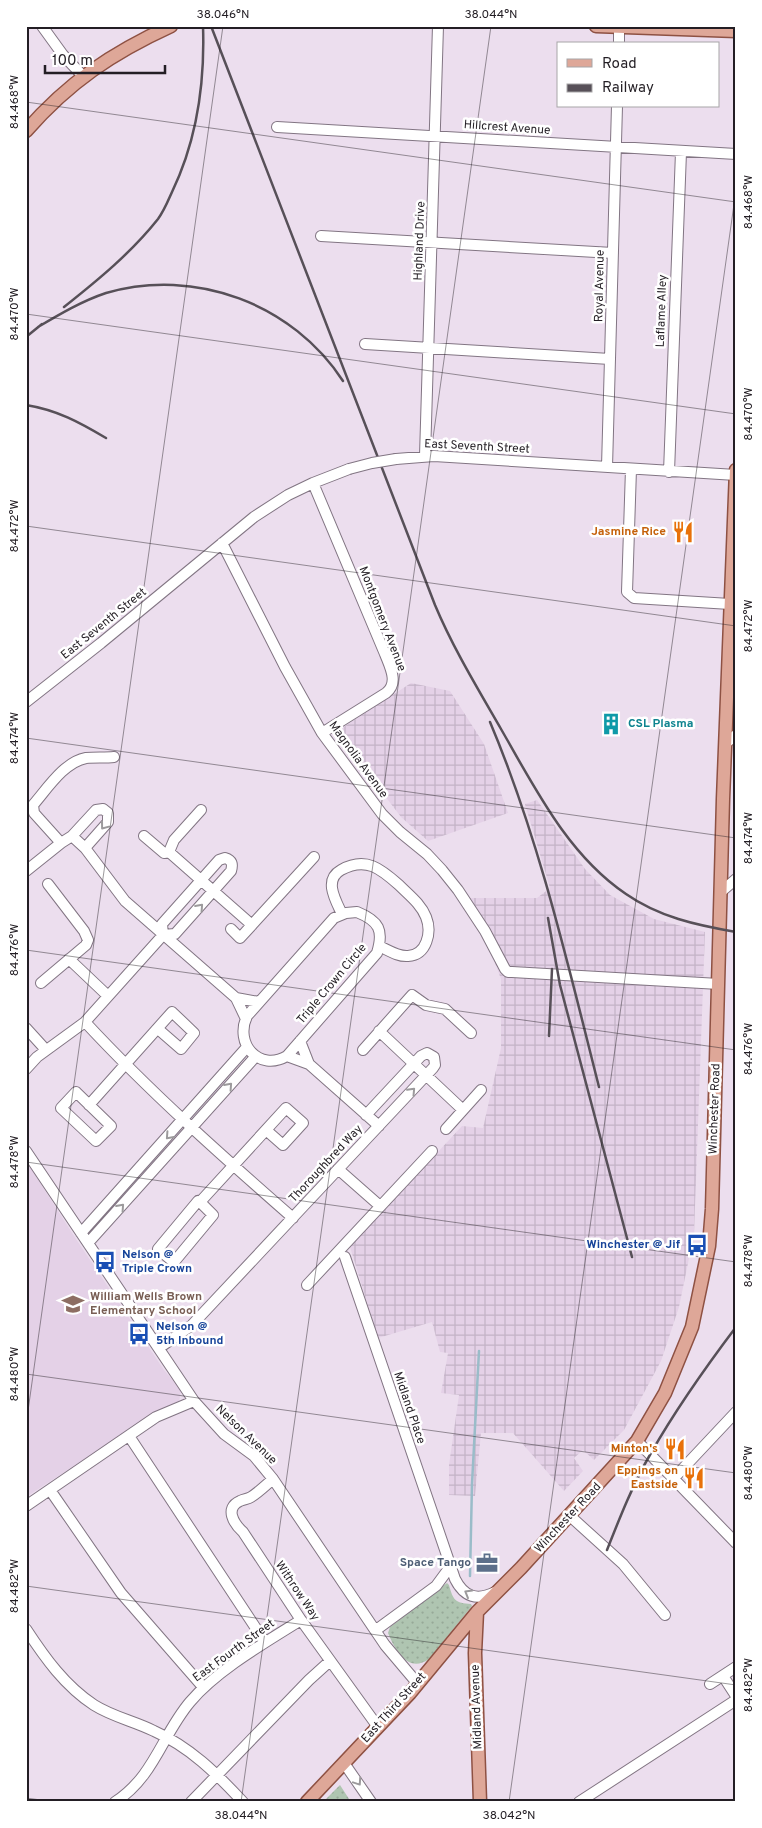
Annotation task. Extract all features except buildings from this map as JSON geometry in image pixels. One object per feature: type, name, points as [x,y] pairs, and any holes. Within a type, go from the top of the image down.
[{"type":"main road","points":[[26,131],[64,92],[83,76],[119,52],[171,26]]},
{"type":"main road","points":[[596,26],[736,31]]},
{"type":"main road","name":"Winchester Road","points":[[477,1612],[570,1516],[637,1441],[665,1393],[684,1348],[696,1312],[712,1209],[736,470]]},
{"type":"main road","name":"East Third Street","points":[[307,1802],[418,1684],[477,1612]]},
{"type":"main road","name":"Midland Avenue","points":[[477,1612],[476,1653],[480,1802]]},
{"type":"street","points":[[42,26],[63,55],[83,76]]},
{"type":"street","name":"Highland Drive","points":[[425,456],[438,26]]},
{"type":"street","points":[[619,28],[619,42]]},
{"type":"street","name":"Royal Avenue","points":[[606,467],[617,108]]},
{"type":"street","name":"Hillcrest Avenue","points":[[277,127],[736,154]]},
{"type":"street","name":"Laflame Alley","points":[[668,472],[681,152]]},
{"type":"street","points":[[320,236],[613,253]]},
{"type":"street","points":[[365,344],[610,359]]},
{"type":"street","name":"East Seventh Street","points":[[26,702],[222,543],[271,506],[313,483],[349,469],[372,463],[425,456],[736,475]]},
{"type":"street","points":[[631,469],[626,589],[634,598],[732,595]]},
{"type":"street","name":"Montgomery Avenue","points":[[313,483],[385,654],[393,678],[391,688],[386,693],[322,733]]},
{"type":"street","name":"Magnolia Avenue","points":[[222,543],[263,625],[322,733],[382,814],[432,859],[458,890],[485,931],[504,969],[508,972],[719,984]]},
{"type":"street","points":[[726,743],[736,735]]},
{"type":"street","points":[[60,843],[34,813],[33,805],[64,770],[73,764],[85,758],[114,757]]},
{"type":"street","points":[[26,871],[60,843],[72,836],[96,810],[99,808],[105,810],[109,818],[108,822],[85,848]]},
{"type":"street","points":[[169,852],[174,840],[201,810]]},
{"type":"street","points":[[72,836],[85,848],[125,902],[236,998],[249,1015]]},
{"type":"street","points":[[144,836],[164,852],[169,852],[252,925]]},
{"type":"street","points":[[231,929],[240,938],[314,857]]},
{"type":"street","points":[[26,1068],[46,1050],[85,1022],[163,935],[175,934],[232,870],[230,860],[225,858],[219,860],[201,880],[162,924],[163,935]]},
{"type":"street","points":[[293,1049],[282,1059],[267,1060],[256,1056],[244,1043],[242,1029],[249,1015],[259,1002],[334,918],[342,914],[331,890],[332,881],[337,873],[346,868],[358,865],[371,865],[381,869],[416,902],[426,917],[429,928],[428,939],[424,947],[417,953],[408,956],[379,946]]},
{"type":"street","points":[[722,891],[736,879]]},
{"type":"street","points":[[41,983],[86,945],[88,940],[87,936],[48,884]]},
{"type":"street","name":"Triple Crown Circle","points":[[293,1049],[377,953],[380,932],[376,924],[367,916],[357,912],[342,914]]},
{"type":"street","points":[[69,959],[108,996]]},
{"type":"street","points":[[363,1050],[412,995],[426,1005],[445,1009],[471,1032]]},
{"type":"street","points":[[236,998],[259,1002]]},
{"type":"street","points":[[85,1022],[125,1065],[191,1128],[293,1218]]},
{"type":"street","points":[[26,1028],[46,1050]]},
{"type":"street","points":[[89,1104],[158,1029]]},
{"type":"street","points":[[379,1031],[463,1110]]},
{"type":"street","points":[[81,1233],[247,1047]]},
{"type":"street","points":[[293,1049],[379,1126]]},
{"type":"street","points":[[293,1049],[309,1064]]},
{"type":"street","name":"Thoroughbred Way","points":[[159,1348],[191,1326],[426,1075],[435,1065],[434,1057],[430,1054],[424,1054],[366,1115]]},
{"type":"street","points":[[88,1243],[256,1056]]},
{"type":"street","points":[[446,1130],[481,1090]]},
{"type":"street","points":[[76,1092],[89,1104],[111,1126],[96,1141],[61,1108],[76,1092]]},
{"type":"street","points":[[200,1202],[213,1215],[174,1262],[158,1249],[198,1201],[200,1202],[266,1130]]},
{"type":"street","name":"Nelson Avenue","points":[[26,1151],[194,1401],[224,1434],[254,1456],[273,1479],[395,1658],[418,1684]]},
{"type":"street","points":[[307,1285],[432,1152]]},
{"type":"street","points":[[338,1169],[380,1206]]},
{"type":"street","name":"Midland Place","points":[[345,1257],[450,1568],[458,1585],[467,1593],[480,1598],[498,1591]]},
{"type":"street","points":[[26,1506],[156,1417],[194,1401]]},
{"type":"street","points":[[674,1478],[736,1412]]},
{"type":"street","points":[[129,1436],[265,1642]]},
{"type":"street","points":[[637,1441],[736,1543]]},
{"type":"street","name":"Withrow Way","points":[[273,1479],[249,1499],[242,1500],[236,1504],[231,1514],[233,1522],[243,1532],[301,1620],[378,1727]]},
{"type":"street","points":[[50,1490],[121,1594],[203,1687]]},
{"type":"street","points":[[570,1516],[623,1564],[665,1615]]},
{"type":"street","points":[[376,1630],[436,1586],[450,1568]]},
{"type":"street","name":"East Fourth Street","points":[[115,1802],[124,1796],[152,1766],[178,1717],[203,1687],[265,1642],[301,1620]]},
{"type":"street","points":[[26,1629],[48,1662],[70,1685],[94,1705],[122,1719],[152,1730],[191,1751],[218,1775],[243,1802]]},
{"type":"street","points":[[191,1802],[309,1680],[330,1661]]},
{"type":"street","points":[[710,1684],[736,1667]]},
{"type":"street","points":[[723,1676],[736,1696]]},
{"type":"street","points":[[579,1802],[736,1700]]},
{"type":"street","points":[[344,1763],[371,1802]]},
{"type":"shaded area","points":[[411,683],[450,691],[484,744],[508,813],[428,841],[401,817],[336,732]]},
{"type":"shaded area","points":[[537,800],[585,869],[610,895],[654,919],[705,932],[694,1234],[679,1307],[661,1361],[624,1430],[594,1460],[583,1450],[574,1458],[583,1471],[564,1491],[513,1433],[481,1433],[475,1496],[449,1495],[449,1465],[459,1395],[441,1393],[448,1353],[440,1352],[432,1322],[378,1338],[350,1247],[462,1126],[483,1128],[501,1048],[501,979],[471,898],[537,898],[550,888],[525,804]]},
{"type":"shaded area","name":"William Wells Brown Elementary School","points":[[26,1161],[164,1370],[181,1390],[179,1402],[149,1417],[26,1497]]},
{"type":"green space","points":[[447,1583],[458,1602],[471,1604],[472,1606],[429,1659],[415,1664],[409,1662],[403,1658],[394,1646],[388,1633],[390,1627]]},
{"type":"green space","points":[[340,1785],[351,1802],[323,1802]]},
{"type":"waterway","points":[[470,1576],[472,1484],[479,1351]]},
{"type":"railway","points":[[64,307],[125,255],[148,231],[166,206],[188,152],[198,111],[203,69],[203,26]]},
{"type":"railway","points":[[211,26],[435,605],[466,668],[540,797],[554,819],[587,860],[605,878],[626,894],[651,909],[678,919],[736,932]]},
{"type":"railway","points":[[38,327],[80,304],[106,293],[140,286],[174,285],[207,289],[239,298],[270,312],[297,331],[322,354],[343,381]]},
{"type":"railway","points":[[26,337],[42,324]]},
{"type":"railway","points":[[26,405],[68,417],[106,438]]},
{"type":"railway","points":[[490,722],[538,856],[564,948],[599,1087]]},
{"type":"railway","points":[[548,918],[560,985],[632,1257]]},
{"type":"railway","points":[[549,1036],[552,969]]},
{"type":"railway","points":[[607,1550],[644,1465],[691,1389],[736,1327]]},
{"type":"place","name":"Jasmine Rice","points":[[683,532]]},
{"type":"place","name":"CSL Plasma","points":[[611,724]]},
{"type":"place","name":"Winchester @ Jif","points":[[697,1245]]},
{"type":"place","name":"Nelson @ Triple Crown","points":[[105,1262]]},
{"type":"place","name":"William Wells Brown Elementary School","points":[[73,1304]]},
{"type":"place","name":"Nelson @ 5th Inbound","points":[[139,1334]]},
{"type":"place","name":"Minton's","points":[[675,1449]]},
{"type":"place","name":"Eppings on Eastside","points":[[694,1478]]},
{"type":"place","name":"Space Tango","points":[[487,1563]]}]
